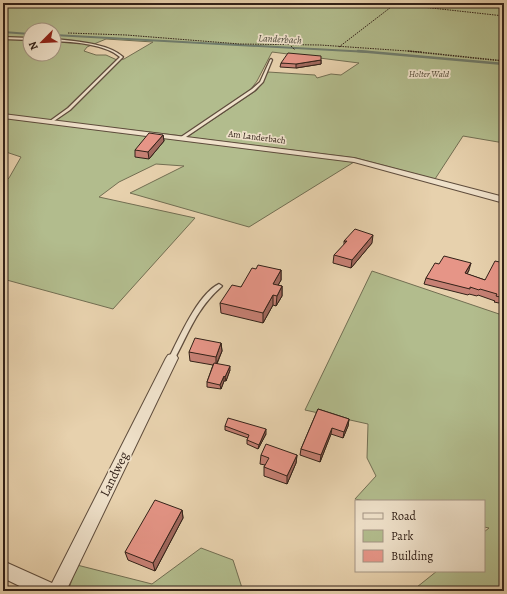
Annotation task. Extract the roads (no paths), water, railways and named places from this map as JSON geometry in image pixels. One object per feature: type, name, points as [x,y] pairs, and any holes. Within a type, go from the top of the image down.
[{"type":"street","name":"Am Landerbach","points":[[3,116],[354,160],[504,200]]},
{"type":"street","name":"Landweg","points":[[57,591],[172,358]]},
{"type":"street","points":[[3,569],[49,591]]},
{"type":"lane","points":[[3,38],[22,39]]},
{"type":"lane","points":[[51,122],[69,109],[122,57],[116,52],[95,46],[62,41]]},
{"type":"lane","points":[[182,138],[253,90],[261,82],[271,60]]},
{"type":"lane","points":[[172,358],[196,313],[208,296],[219,286]]},
{"type":"waterway","name":"Landerbach","points":[[3,32],[22,33]]},
{"type":"waterway","name":"Landerbach","points":[[62,35],[369,52]]},
{"type":"waterway","name":"Landerbach","points":[[358,51],[504,64]]},
{"type":"park label","name":"Holter Wald","points":[[429,74]]}]
